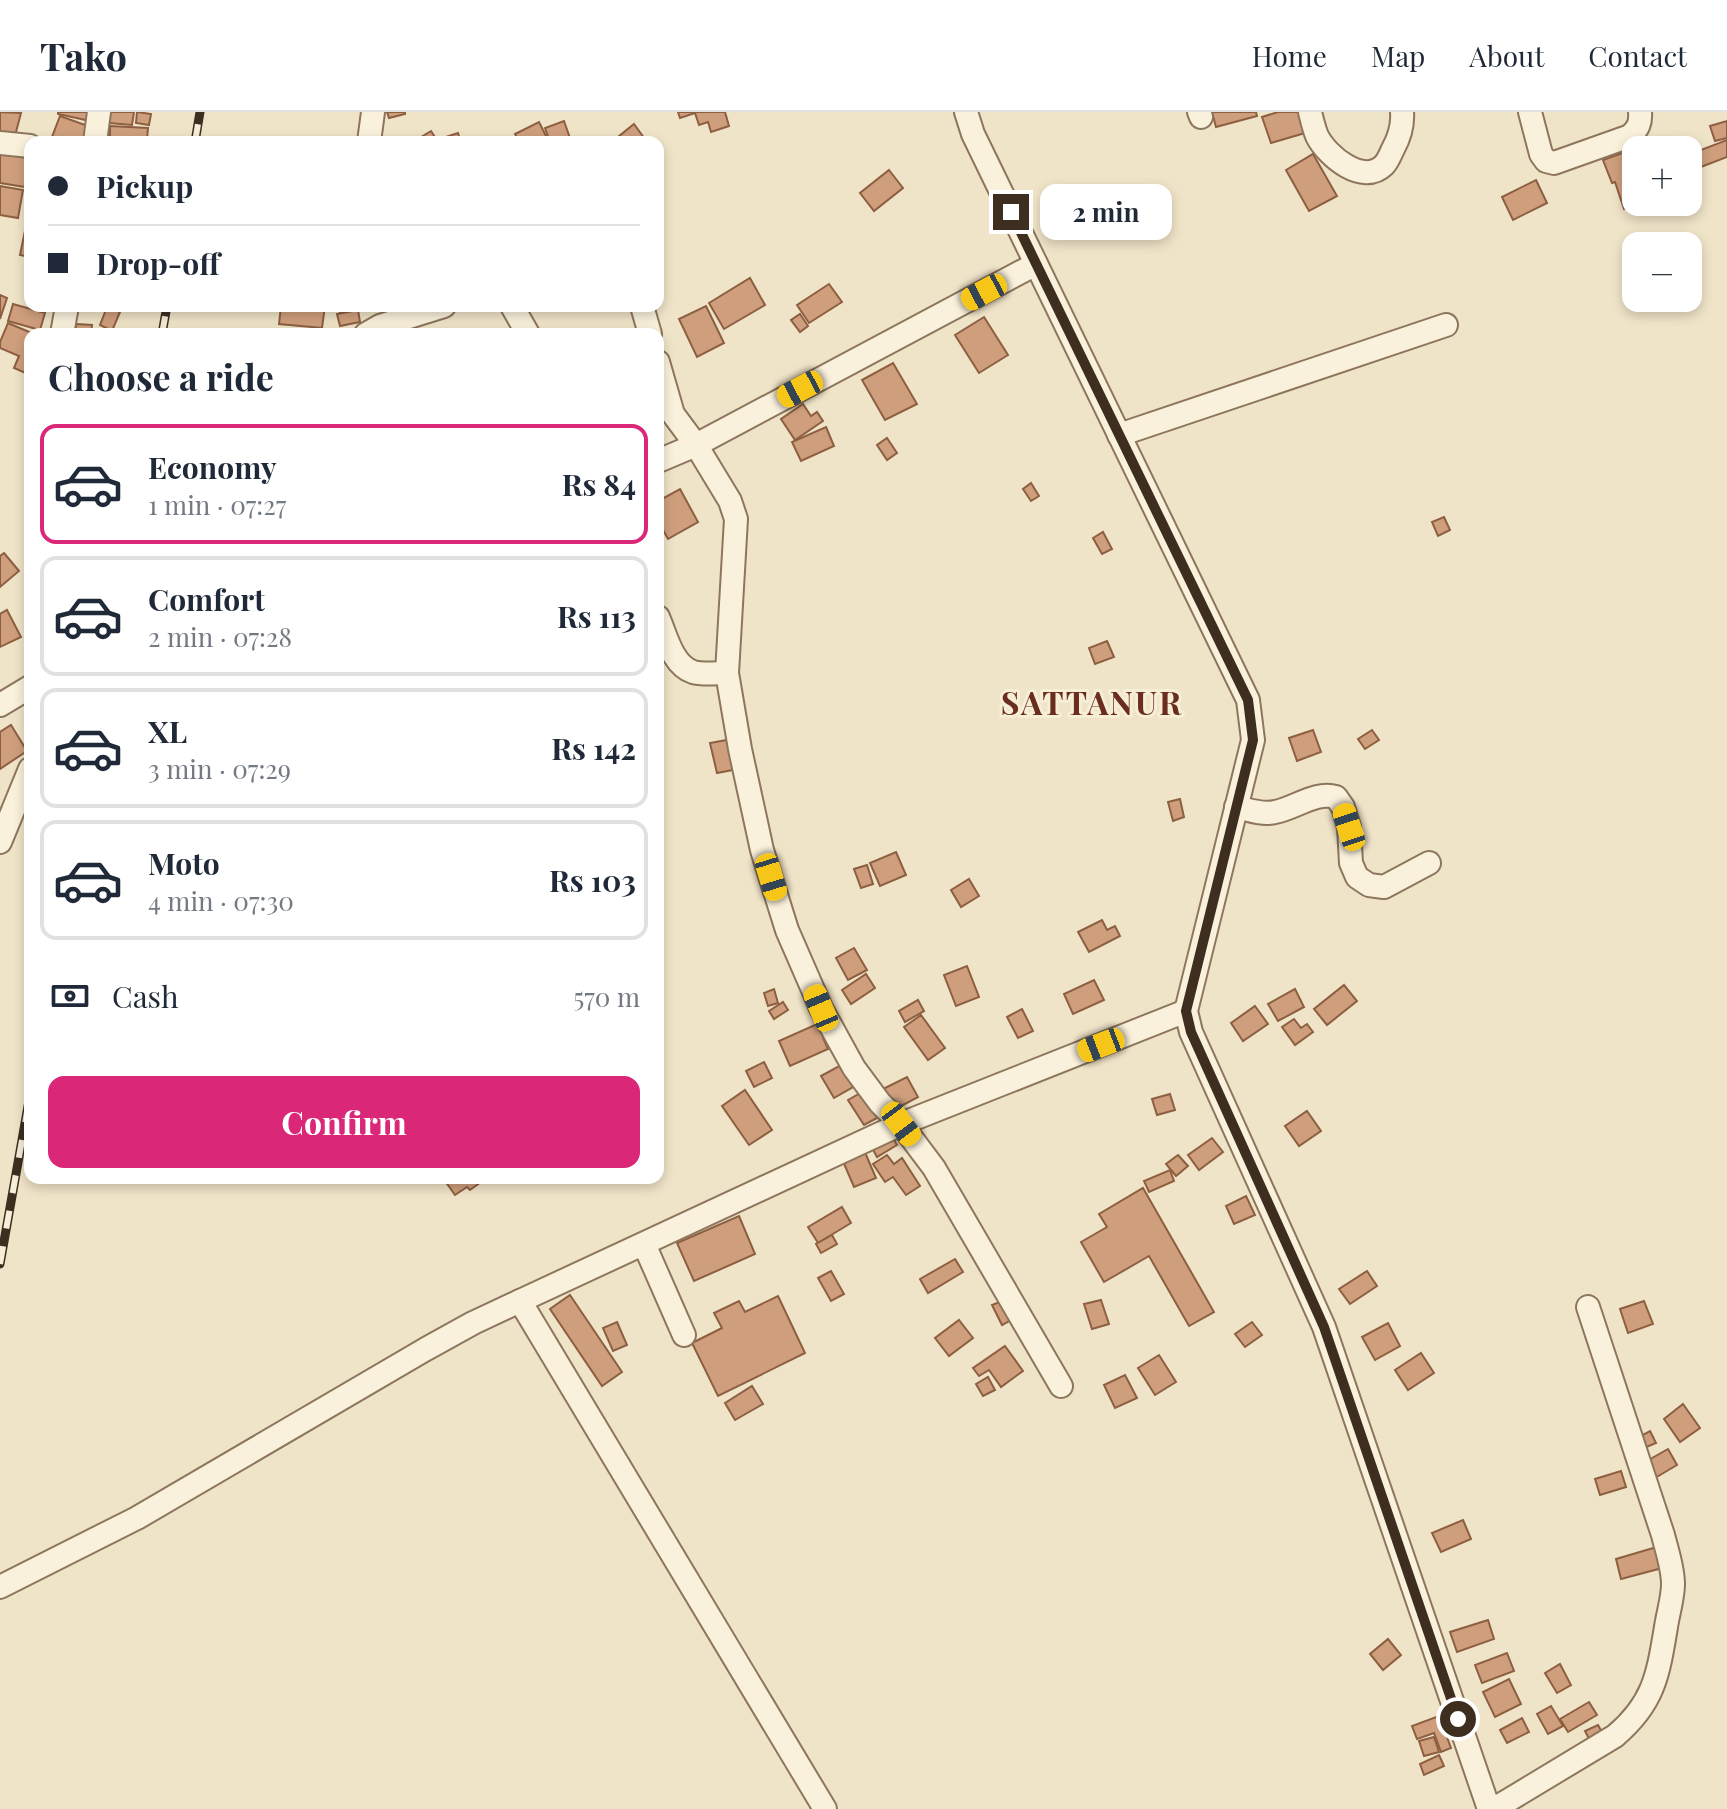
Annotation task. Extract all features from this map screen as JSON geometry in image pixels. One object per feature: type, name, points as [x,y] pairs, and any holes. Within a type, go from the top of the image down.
[{"type":"street","points":[[96,136],[99,112]]},
{"type":"street","points":[[370,136],[373,112]]},
{"type":"street","points":[[966,112],[973,134],[1248,700],[1253,740],[1186,1011],[1191,1032],[1324,1327],[1492,1809],[1615,1736],[1647,1702],[1660,1668],[1673,1583],[1670,1560],[1588,1307]]},
{"type":"street","points":[[1310,112],[1317,137],[1334,158],[1348,167],[1373,171],[1385,165],[1396,144],[1403,121],[1402,112]]},
{"type":"street","points":[[1530,112],[1541,154],[1546,161],[1554,163],[1630,136],[1637,130],[1640,112]]},
{"type":"street","points":[[0,143],[24,145]]},
{"type":"street","points":[[664,458],[696,445],[1036,264]]},
{"type":"street","points":[[376,328],[425,312]]},
{"type":"street","points":[[1119,435],[1446,325]]},
{"type":"street","points":[[664,383],[673,414],[730,501],[736,519],[727,673],[762,850],[787,930],[821,1008],[854,1068],[934,1168],[1061,1386]]},
{"type":"street","points":[[664,632],[681,665],[691,671],[727,673]]},
{"type":"street","points":[[0,705],[24,691]]},
{"type":"street","points":[[0,842],[24,784]]},
{"type":"street","points":[[1236,807],[1257,813],[1275,812],[1326,794],[1336,797],[1343,807],[1349,827],[1351,863],[1357,877],[1369,885],[1384,887],[1429,863]]},
{"type":"street","points":[[0,1587],[137,1518],[473,1323],[901,1124],[1186,1011]]},
{"type":"street","points":[[644,1244],[684,1335]]},
{"type":"street","points":[[520,1301],[825,1809]]},
{"type":"building","points":[[0,112],[21,113],[15,136],[0,132]]},
{"type":"building","points":[[58,112],[92,112],[90,121]]},
{"type":"building","points":[[110,112],[134,112],[132,125],[109,123]]},
{"type":"building","points":[[137,112],[151,114],[149,125],[136,123]]},
{"type":"building","points":[[387,112],[405,112],[405,114],[389,118]]},
{"type":"building","points":[[678,112],[725,112],[729,126],[711,132],[708,122],[699,125],[695,113],[680,118]]},
{"type":"building","points":[[1212,112],[1256,112],[1257,116],[1216,127]]},
{"type":"building","points":[[1278,112],[1299,112],[1305,133],[1271,143],[1262,117]]},
{"type":"building","points":[[60,116],[91,127],[88,136],[52,136]]},
{"type":"building","points":[[564,121],[569,136],[548,136],[545,128]]},
{"type":"building","points":[[1727,121],[1727,138],[1715,141],[1710,126]]},
{"type":"building","points":[[539,122],[546,136],[516,136]]},
{"type":"building","points":[[634,124],[643,136],[619,136]]},
{"type":"building","points":[[110,126],[148,128],[147,136],[110,136]]},
{"type":"building","points":[[1727,140],[1727,157],[1702,167],[1702,150]]},
{"type":"building","points":[[1622,153],[1622,203],[1615,182],[1612,183],[1603,160]]},
{"type":"building","points":[[0,154],[24,157],[24,187],[0,183]]},
{"type":"building","points":[[1313,154],[1337,196],[1309,211],[1286,170]]},
{"type":"building","points":[[889,170],[903,188],[874,211],[860,193]]},
{"type":"building","points":[[1536,180],[1547,203],[1513,220],[1502,197]]},
{"type":"building","points":[[0,186],[23,190],[18,218],[0,215]]},
{"type":"building","points":[[24,236],[24,256],[20,255]]},
{"type":"building","points":[[750,278],[765,305],[724,329],[709,303]]},
{"type":"building","points":[[829,284],[842,302],[809,323],[797,305]]},
{"type":"building","points":[[0,295],[7,298],[0,319]]},
{"type":"building","points":[[13,304],[24,307],[24,312],[45,313],[41,328],[8,321]]},
{"type":"building","points":[[706,306],[724,343],[697,357],[679,319]]},
{"type":"building","points":[[105,312],[120,312],[113,328],[100,325]]},
{"type":"building","points":[[280,312],[324,312],[322,328],[279,324]]},
{"type":"building","points":[[358,312],[360,322],[340,326],[337,314]]},
{"type":"building","points":[[800,314],[808,326],[800,332],[791,320]]},
{"type":"building","points":[[984,317],[1008,355],[979,373],[955,335]]},
{"type":"building","points":[[8,323],[24,330],[24,372],[14,368],[19,356],[0,348]]},
{"type":"building","points":[[76,324],[92,325],[92,328],[76,328]]},
{"type":"building","points":[[893,363],[917,404],[885,420],[862,380]]},
{"type":"building","points":[[803,404],[811,416],[817,412],[823,421],[795,440],[781,419]]},
{"type":"building","points":[[826,427],[834,446],[801,461],[792,442]]},
{"type":"building","points":[[887,438],[897,453],[887,460],[877,445]]},
{"type":"building","points":[[1031,483],[1039,496],[1031,501],[1023,489]]},
{"type":"building","points":[[680,489],[698,522],[668,539],[664,532],[664,498]]},
{"type":"building","points":[[1444,517],[1450,530],[1438,536],[1432,522]]},
{"type":"building","points":[[1103,532],[1112,549],[1102,554],[1093,538]]},
{"type":"building","points":[[4,553],[19,571],[0,587],[0,556]]},
{"type":"building","points":[[7,610],[21,637],[0,647],[0,614]]},
{"type":"building","points":[[1107,641],[1114,657],[1095,664],[1089,648]]},
{"type":"building","points":[[11,725],[24,746],[24,753],[0,769],[0,732]]},
{"type":"building","points":[[1313,730],[1321,752],[1297,761],[1289,738]]},
{"type":"building","points":[[1372,730],[1379,740],[1365,749],[1358,739]]},
{"type":"building","points":[[732,739],[738,769],[717,773],[710,743]]},
{"type":"building","points":[[1180,799],[1184,817],[1173,821],[1168,802]]},
{"type":"building","points":[[896,852],[906,875],[880,886],[870,863]]},
{"type":"building","points":[[867,865],[873,884],[861,888],[854,869]]},
{"type":"building","points":[[969,879],[979,896],[961,907],[951,890]]},
{"type":"building","points":[[1102,920],[1107,930],[1115,926],[1120,936],[1089,952],[1078,932]]},
{"type":"building","points":[[854,948],[867,970],[848,980],[836,958]]},
{"type":"building","points":[[967,966],[979,997],[956,1006],[944,975]]},
{"type":"building","points":[[866,974],[875,988],[851,1004],[842,990]]},
{"type":"building","points":[[1094,980],[1104,1000],[1073,1014],[1064,994]]},
{"type":"building","points":[[1344,985],[1357,1001],[1327,1025],[1314,1009]]},
{"type":"building","points":[[774,989],[778,1003],[768,1006],[764,993]]},
{"type":"building","points":[[1295,989],[1304,1007],[1278,1021],[1268,1004]]},
{"type":"building","points":[[918,1000],[924,1011],[905,1022],[899,1011]]},
{"type":"building","points":[[783,1002],[788,1010],[774,1019],[769,1011]]},
{"type":"building","points":[[1255,1006],[1268,1024],[1243,1041],[1231,1023]]},
{"type":"building","points":[[1022,1009],[1033,1031],[1018,1038],[1007,1017]]},
{"type":"building","points":[[921,1015],[945,1048],[928,1060],[904,1027]]},
{"type":"building","points":[[1294,1019],[1301,1028],[1307,1024],[1313,1032],[1295,1045],[1282,1027]]},
{"type":"building","points":[[826,1020],[832,1034],[823,1038],[828,1049],[790,1066],[779,1041]]},
{"type":"building","points":[[764,1062],[772,1078],[754,1087],[746,1071]]},
{"type":"building","points":[[841,1065],[853,1087],[834,1098],[821,1076]]},
{"type":"building","points":[[907,1077],[918,1097],[892,1111],[881,1090]]},
{"type":"building","points":[[745,1090],[772,1130],[749,1145],[722,1106]]},
{"type":"building","points":[[862,1092],[877,1118],[864,1125],[848,1100]]},
{"type":"building","points":[[1170,1094],[1175,1110],[1157,1115],[1152,1099]]},
{"type":"building","points":[[1307,1111],[1321,1131],[1299,1146],[1285,1126]]},
{"type":"building","points":[[890,1133],[897,1145],[877,1157],[870,1144]]},
{"type":"building","points":[[1212,1138],[1223,1152],[1199,1170],[1188,1155]]},
{"type":"building","points":[[864,1150],[876,1178],[854,1187],[842,1159]]},
{"type":"building","points":[[887,1155],[894,1164],[902,1158],[920,1186],[906,1195],[893,1177],[885,1182],[873,1164]]},
{"type":"building","points":[[1178,1155],[1188,1166],[1176,1176],[1166,1164]]},
{"type":"building","points":[[1170,1170],[1174,1181],[1149,1192],[1144,1181]]},
{"type":"building","points":[[447,1184],[478,1184],[470,1190],[467,1187],[455,1195]]},
{"type":"building","points":[[1143,1188],[1214,1312],[1189,1326],[1149,1256],[1104,1282],[1081,1242],[1107,1227],[1099,1214]]},
{"type":"building","points":[[1246,1196],[1255,1215],[1234,1224],[1226,1206]]},
{"type":"building","points":[[842,1207],[851,1223],[818,1243],[808,1227]]},
{"type":"building","points":[[739,1216],[755,1254],[694,1281],[677,1243]]},
{"type":"building","points":[[832,1235],[837,1244],[821,1253],[816,1244]]},
{"type":"building","points":[[955,1259],[963,1272],[928,1293],[920,1279]]},
{"type":"building","points":[[831,1271],[844,1294],[831,1301],[818,1278]]},
{"type":"building","points":[[1367,1271],[1377,1286],[1350,1304],[1339,1289]]},
{"type":"building","points":[[570,1295],[622,1372],[602,1386],[550,1309]]},
{"type":"building","points":[[778,1296],[805,1353],[718,1396],[692,1343],[722,1328],[714,1313],[739,1301],[745,1312]]},
{"type":"building","points":[[1101,1300],[1109,1324],[1092,1329],[1084,1304]]},
{"type":"building","points":[[1002,1301],[1011,1320],[1002,1325],[992,1305]]},
{"type":"building","points":[[1644,1301],[1653,1324],[1628,1333],[1620,1309]]},
{"type":"building","points":[[959,1320],[973,1338],[949,1356],[935,1338]]},
{"type":"building","points":[[617,1322],[627,1345],[613,1351],[603,1328]]},
{"type":"building","points":[[1252,1322],[1262,1335],[1245,1347],[1235,1334]]},
{"type":"building","points":[[1388,1323],[1400,1346],[1375,1360],[1362,1337]]},
{"type":"building","points":[[1005,1346],[1023,1371],[1001,1387],[989,1370],[979,1376],[973,1368]]},
{"type":"building","points":[[1421,1353],[1434,1373],[1408,1390],[1395,1370]]},
{"type":"building","points":[[1159,1355],[1176,1382],[1155,1395],[1138,1368]]},
{"type":"building","points":[[1125,1375],[1137,1398],[1115,1408],[1104,1385]]},
{"type":"building","points":[[988,1377],[995,1390],[983,1396],[976,1384]]},
{"type":"building","points":[[752,1386],[763,1404],[735,1420],[725,1403]]},
{"type":"building","points":[[1683,1404],[1700,1428],[1680,1442],[1664,1419]]},
{"type":"building","points":[[1650,1431],[1656,1443],[1642,1449],[1637,1438]]},
{"type":"building","points":[[1668,1449],[1677,1465],[1655,1478],[1645,1462]]},
{"type":"building","points":[[1621,1471],[1626,1487],[1600,1495],[1595,1479]]},
{"type":"building","points":[[1463,1520],[1471,1539],[1441,1552],[1432,1533]]},
{"type":"building","points":[[1660,1546],[1666,1567],[1621,1579],[1616,1559]]},
{"type":"building","points":[[1488,1620],[1494,1639],[1457,1652],[1450,1632]]},
{"type":"building","points":[[1388,1639],[1401,1655],[1383,1670],[1370,1654]]},
{"type":"building","points":[[1507,1653],[1514,1671],[1482,1683],[1475,1665]]},
{"type":"building","points":[[1560,1664],[1571,1685],[1557,1693],[1545,1673]]},
{"type":"building","points":[[1509,1679],[1521,1704],[1495,1717],[1483,1692]]},
{"type":"building","points":[[1589,1702],[1597,1715],[1568,1732],[1560,1719]]},
{"type":"building","points":[[1551,1706],[1563,1726],[1548,1734],[1537,1714]]},
{"type":"building","points":[[1439,1716],[1451,1748],[1441,1752],[1434,1733],[1417,1739],[1412,1726]]},
{"type":"building","points":[[1522,1718],[1529,1732],[1507,1743],[1500,1730]]},
{"type":"building","points":[[1598,1725],[1602,1732],[1589,1739],[1585,1731]]},
{"type":"building","points":[[1434,1737],[1439,1752],[1424,1756],[1419,1741]]},
{"type":"building","points":[[1439,1755],[1444,1766],[1424,1775],[1420,1764]]},
{"type":"railway","points":[[196,136],[200,112]]},
{"type":"railway","points":[[163,328],[166,312]]},
{"type":"railway","points":[[0,1264],[24,1129]]},
{"type":"district","name":"SATTANUR","points":[[1092,701]]},
{"type":"route","points":[[1011,212],[1248,700],[1253,740],[1186,1011],[1191,1032],[1324,1327],[1458,1719]]}]
